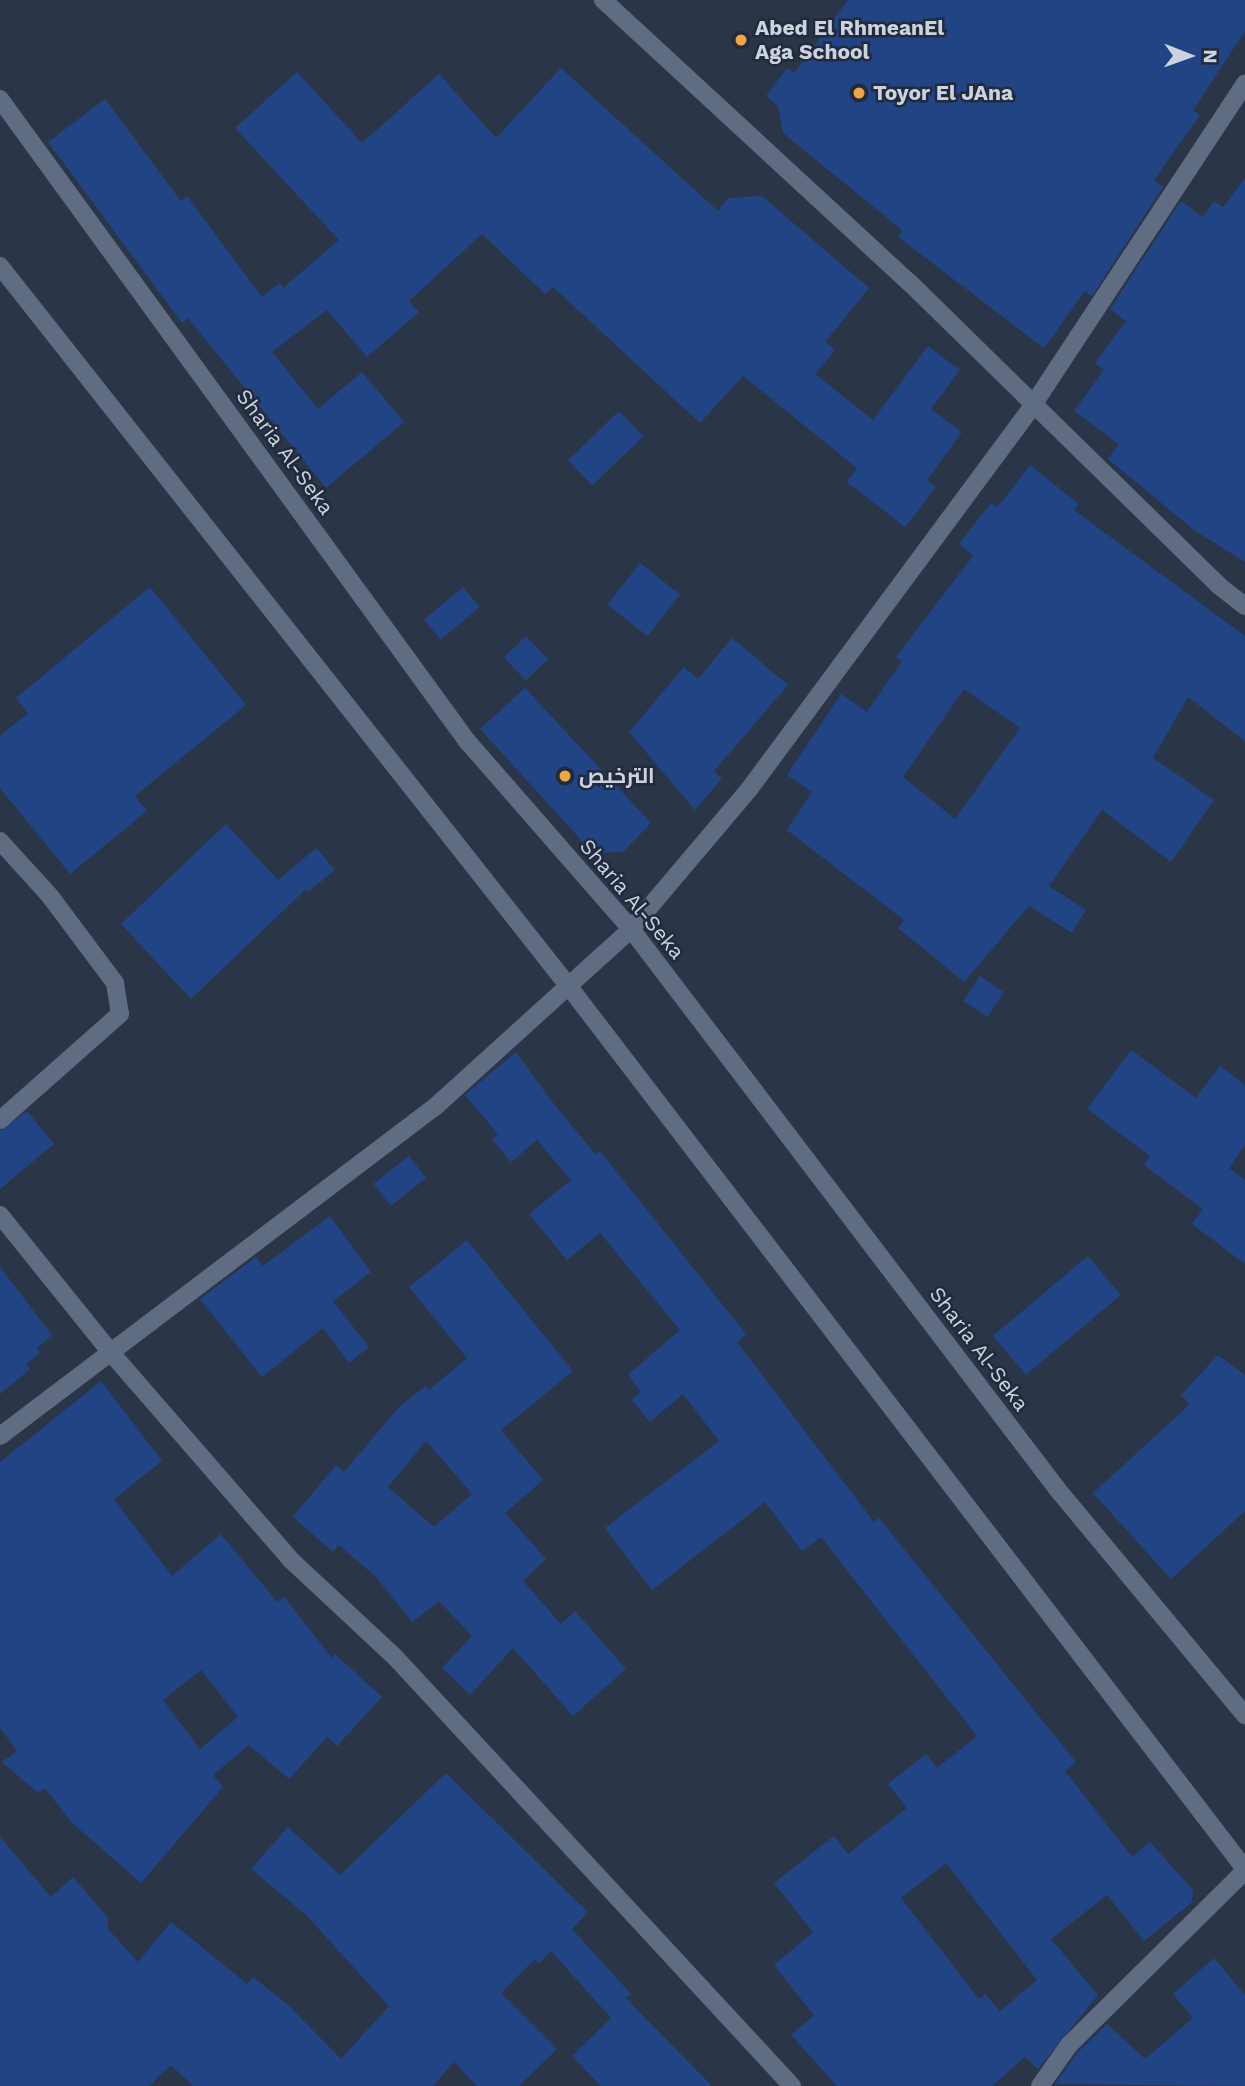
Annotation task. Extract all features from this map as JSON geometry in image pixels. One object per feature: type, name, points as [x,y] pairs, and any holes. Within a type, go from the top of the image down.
[{"type":"street","points":[[603,0],[909,282],[1033,405],[1245,606]]},
{"type":"street","points":[[0,1436],[112,1354],[436,1106],[570,988],[631,929],[750,788],[1033,405],[1245,84]]},
{"type":"street","name":"Sharia Al-Seka","points":[[0,99],[467,741],[631,929],[1058,1490],[1245,1715]]},
{"type":"street","points":[[0,266],[570,988],[1245,1870],[1069,2046],[1040,2086]]},
{"type":"street","points":[[0,841],[50,896],[115,983],[120,1014],[0,1120]]},
{"type":"street","points":[[0,1215],[112,1354],[292,1560],[394,1656],[792,2086]]},
{"type":"building","points":[[848,0],[1245,0],[1245,31],[1193,110],[1200,115],[1154,180],[1163,187],[1092,296],[1085,291],[1044,348],[898,237],[902,230],[783,133],[778,106],[766,96],[787,68],[794,73]]},
{"type":"building","points":[[561,68],[718,211],[728,198],[762,196],[869,288],[825,342],[835,350],[815,374],[873,420],[928,346],[960,370],[931,409],[962,432],[927,480],[936,487],[905,527],[847,482],[857,468],[743,376],[700,423],[553,287],[545,294],[482,234],[409,301],[419,312],[367,357],[327,310],[272,352],[318,409],[362,372],[404,422],[326,488],[188,318],[182,323],[48,142],[105,99],[181,201],[187,196],[262,297],[280,283],[283,288],[339,240],[235,128],[297,72],[362,143],[439,74],[496,138]]},
{"type":"building","points":[[1245,178],[1245,562],[1194,530],[1108,459],[1119,444],[1074,411],[1104,370],[1095,363],[1126,321],[1110,309],[1181,201],[1203,217],[1214,201],[1223,207]]},
{"type":"building","points":[[619,411],[643,436],[592,485],[568,460]]},
{"type":"building","points":[[1030,465],[1079,504],[1074,510],[1245,636],[1245,741],[1188,697],[1153,758],[1214,800],[1171,862],[1102,810],[1049,886],[1086,910],[1072,933],[1029,906],[964,982],[898,928],[904,920],[787,830],[812,792],[787,775],[841,694],[867,712],[902,661],[896,657],[973,556],[959,544],[991,503],[997,508]],"holes":[[[964,689],[1020,728],[955,819],[903,777]]]},
{"type":"building","points":[[640,563],[680,594],[648,636],[607,605]]},
{"type":"building","points":[[150,587],[246,705],[135,796],[147,811],[70,874],[0,788],[0,736],[28,713],[16,698]]},
{"type":"building","points":[[463,587],[480,607],[441,640],[424,620]]},
{"type":"building","points":[[526,636],[548,659],[526,681],[504,658]]},
{"type":"building","points":[[732,638],[788,685],[714,771],[722,778],[695,810],[629,732],[684,667],[698,679]]},
{"type":"building","name":"الترخيص","points":[[525,688],[651,823],[623,852],[593,853],[480,729]]},
{"type":"building","points":[[226,824],[278,880],[316,848],[335,870],[308,892],[306,889],[191,999],[121,924]]},
{"type":"building","points":[[980,976],[1004,992],[987,1017],[963,1001]]},
{"type":"building","points":[[1131,1050],[1196,1098],[1220,1066],[1245,1085],[1245,1145],[1229,1168],[1245,1180],[1245,1264],[1192,1224],[1203,1209],[1144,1165],[1150,1156],[1087,1109]]},
{"type":"building","points":[[516,1052],[595,1154],[600,1151],[746,1334],[737,1342],[874,1522],[879,1518],[1076,1762],[1065,1771],[1132,1857],[1150,1842],[1193,1890],[1192,1902],[1144,1941],[1107,1895],[1051,1939],[1098,1995],[1038,2069],[1025,2057],[992,2086],[837,2086],[791,2035],[814,2015],[774,1965],[813,1932],[774,1883],[834,1836],[848,1854],[907,1808],[888,1784],[926,1754],[937,1768],[977,1736],[821,1537],[802,1551],[765,1502],[652,1590],[605,1528],[719,1441],[683,1394],[650,1422],[632,1400],[641,1392],[628,1375],[680,1330],[600,1233],[567,1260],[529,1214],[571,1180],[537,1140],[511,1162],[492,1139],[498,1134],[465,1095]],"holes":[[[946,1863],[1037,1980],[1000,2011],[985,1994],[979,1999],[901,1898]]]},
{"type":"building","points":[[27,1111],[54,1144],[0,1189],[0,1131]]},
{"type":"building","points":[[409,1156],[426,1178],[391,1206],[374,1184]]},
{"type":"building","points":[[330,1216],[371,1272],[333,1301],[369,1347],[349,1363],[323,1328],[262,1377],[200,1299],[256,1257],[263,1266]]},
{"type":"building","points":[[467,1240],[573,1371],[501,1430],[543,1480],[505,1513],[546,1559],[523,1581],[561,1624],[575,1611],[626,1669],[573,1716],[513,1648],[470,1695],[442,1668],[472,1636],[439,1601],[412,1622],[376,1577],[339,1545],[333,1552],[293,1517],[336,1465],[344,1472],[400,1406],[426,1386],[429,1390],[467,1358],[409,1287]],"holes":[[[426,1441],[472,1494],[434,1527],[388,1487]]]},
{"type":"building","points":[[1088,1256],[1121,1295],[1026,1375],[993,1336]]},
{"type":"building","points":[[0,1267],[52,1335],[37,1348],[40,1353],[26,1364],[30,1369],[0,1394]]},
{"type":"building","points":[[1218,1355],[1245,1375],[1245,1511],[1171,1579],[1093,1493],[1186,1408],[1189,1403],[1181,1395]]},
{"type":"building","points":[[101,1381],[162,1461],[114,1499],[172,1576],[221,1534],[277,1602],[284,1597],[332,1658],[335,1654],[382,1697],[337,1746],[327,1737],[289,1779],[249,1745],[213,1775],[223,1787],[141,1883],[71,1822],[45,1788],[38,1793],[2,1762],[17,1751],[0,1728],[0,1462]],"holes":[[[201,1670],[238,1717],[200,1749],[163,1700]]]},
{"type":"building","points":[[446,1773],[588,1912],[572,1929],[631,1994],[626,1998],[712,2086],[601,2086],[572,2056],[611,2018],[551,1951],[539,1963],[535,1959],[501,1993],[557,2049],[519,2086],[477,2086],[454,2062],[433,2086],[193,2086],[171,2065],[149,2086],[0,2086],[0,1837],[51,1897],[73,1877],[108,1918],[108,1929],[138,1962],[171,1922],[247,1984],[253,1977],[288,2005],[341,2059],[389,2006],[306,1915],[251,1869],[288,1827],[340,1875]]},
{"type":"building","points":[[1214,1958],[1245,1995],[1245,2086],[1055,2084],[1078,2052],[1107,2024],[1145,2059],[1193,2018],[1173,1994]]},
{"type":"place","name":"Abed El RhmeanEl Aga School","points":[[741,40]]},
{"type":"place","name":"Toyor El JAna","points":[[859,93]]},
{"type":"place","name":"الترخيص","points":[[565,776]]}]
